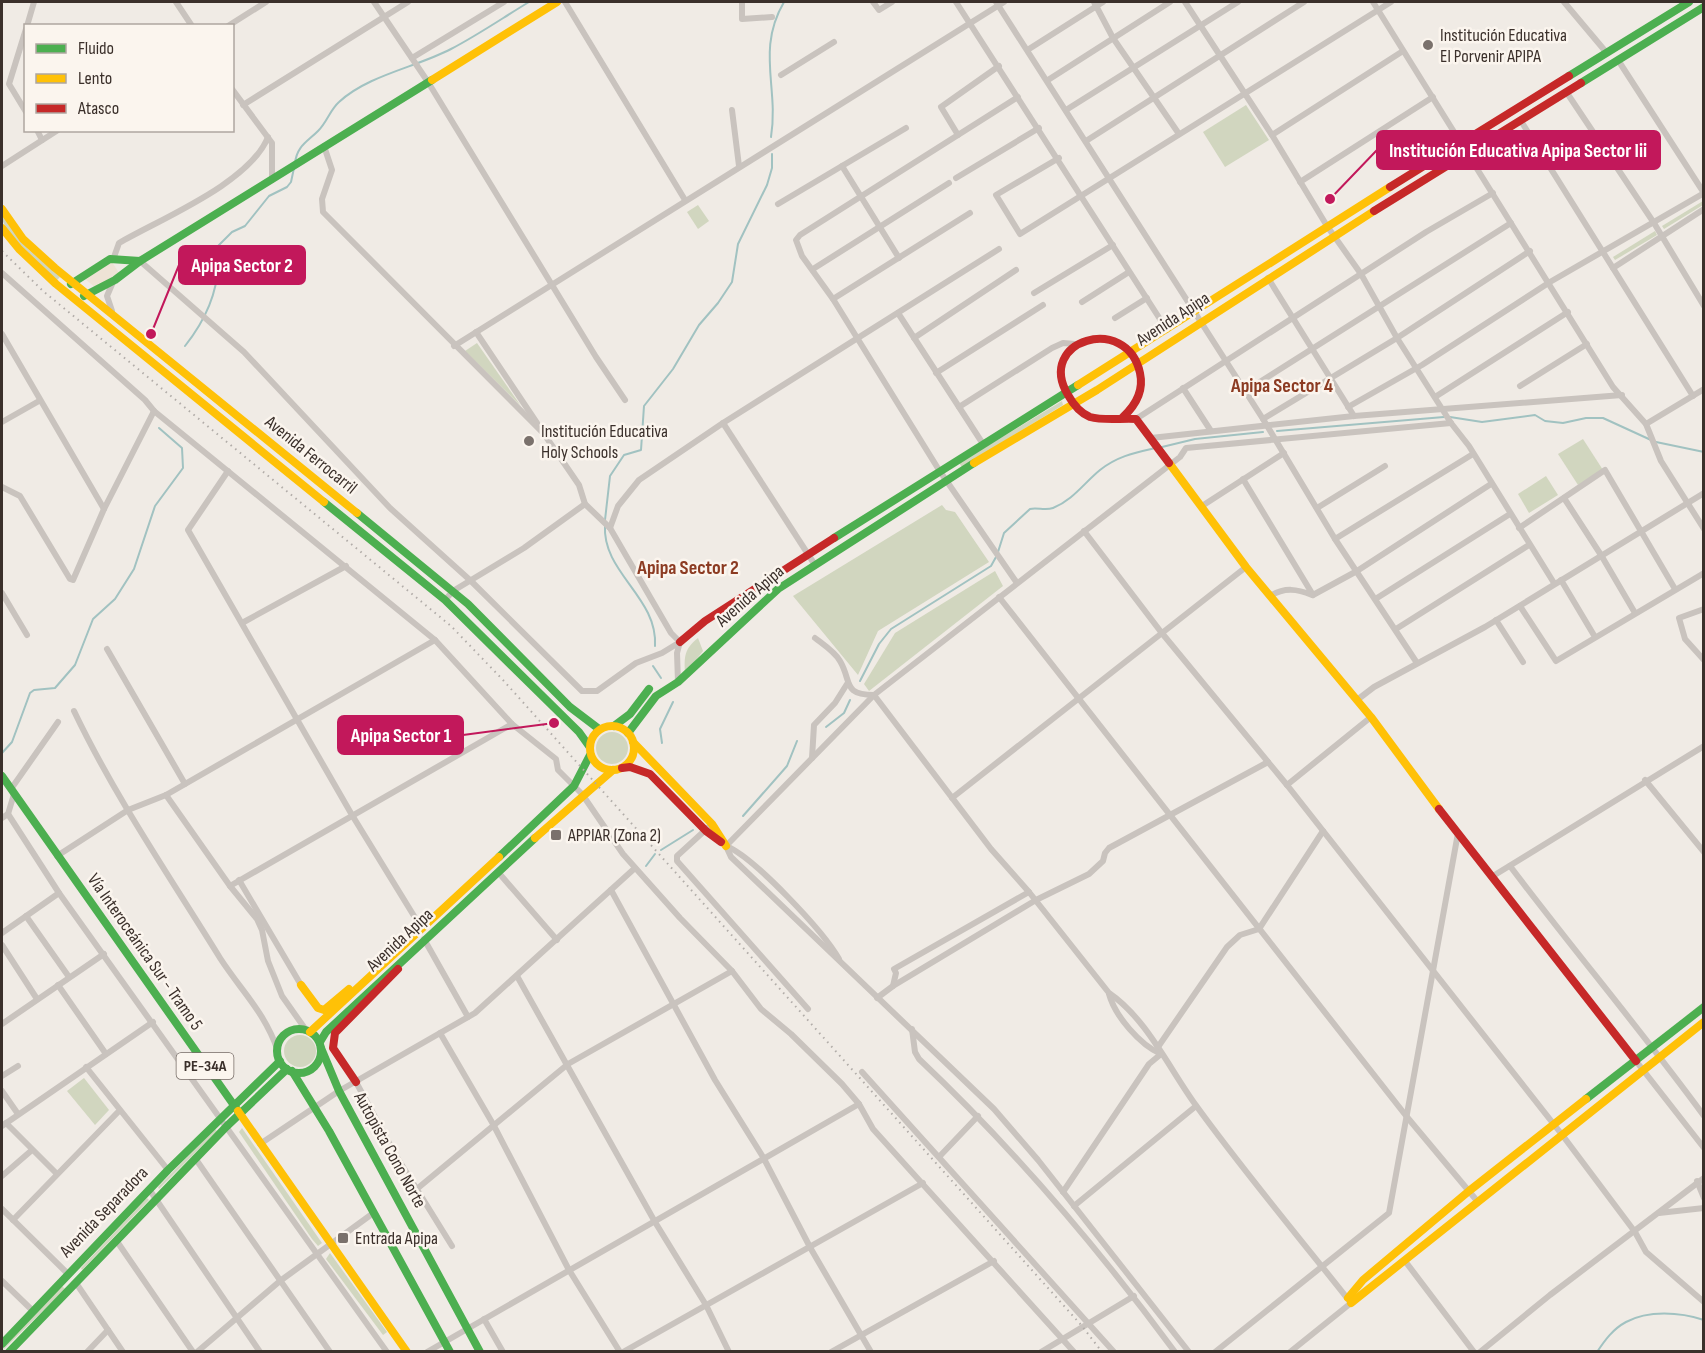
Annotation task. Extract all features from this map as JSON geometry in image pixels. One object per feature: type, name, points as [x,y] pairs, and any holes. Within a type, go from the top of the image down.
[{"type":"main road","points":[[75,299],[115,280],[140,261],[557,2]]},
{"type":"main road","name":"Avenida Apipa","points":[[680,642],[705,621],[939,471],[1130,354],[1461,142],[1689,2]]},
{"type":"main road","name":"Avenida Apipa","points":[[628,733],[657,696],[678,682],[778,589],[946,481],[1074,404],[1334,236],[1704,7]]},
{"type":"main road","name":"Avenida Ferrocarril","points":[[2,209],[31,247],[453,591],[570,707],[599,729]]},
{"type":"main road","name":"Avenida Ferrocarril","points":[[2,228],[38,268],[64,290],[445,600],[579,732],[590,751]]},
{"type":"main road","points":[[64,290],[114,257],[140,261]]},
{"type":"main road","points":[[1123,417],[1141,397],[1143,383],[1136,363],[1119,343],[1103,339],[1075,344],[1065,355],[1061,379],[1081,414],[1095,418],[1136,419],[1246,567],[1371,717],[1398,757],[1636,1061]]},
{"type":"main road","points":[[649,689],[630,714],[614,726],[599,729],[592,736],[590,751],[599,767],[618,769],[630,767],[650,774],[706,831],[726,846]]},
{"type":"main road","points":[[614,726],[628,733],[633,742],[712,824],[726,846]]},
{"type":"main road","points":[[618,769],[632,757],[633,742]]},
{"type":"main road","name":"Avenida Apipa","points":[[308,1031],[422,929],[574,786],[590,751]]},
{"type":"main road","name":"Avenida Apipa","points":[[320,1045],[326,1032],[424,939],[582,794],[618,769]]},
{"type":"main road","name":"Vía Interoceánica Sur - Tramo 5","points":[[3,778],[407,1352]]},
{"type":"main road","points":[[301,985],[318,1008],[327,1010],[394,948],[405,944]]},
{"type":"main road","points":[[356,1082],[333,1048],[335,1033],[392,977],[408,954]]},
{"type":"main road","points":[[1349,1300],[1363,1280],[1469,1191],[1704,1007]]},
{"type":"main road","points":[[1349,1300],[1404,1261],[1704,1022]]},
{"type":"main road","points":[[290,1070],[303,1072],[313,1068],[320,1059],[320,1045],[308,1031],[296,1029],[286,1033],[280,1041],[278,1051],[280,1061],[290,1070],[315,1107],[450,1352]]},
{"type":"main road","name":"Autopista Cono Norte","points":[[320,1045],[339,1091],[469,1327],[480,1352]]},
{"type":"main road","points":[[232,1106],[280,1061]]},
{"type":"main road","points":[[239,1115],[290,1070]]},
{"type":"main road","name":"Avenida Separadora","points":[[2,1343],[232,1106]]},
{"type":"main road","name":"Avenida Separadora","points":[[9,1352],[239,1115]]},
{"type":"street","points":[[27,24],[34,2]]},
{"type":"street","points":[[176,2],[191,24]]},
{"type":"street","points":[[231,24],[266,2]]},
{"type":"street","points":[[374,2],[428,82],[625,400]]},
{"type":"street","points":[[243,105],[408,2]]},
{"type":"street","points":[[412,58],[504,2]]},
{"type":"street","points":[[565,2],[685,200]]},
{"type":"street","points":[[742,2],[742,19],[772,17]]},
{"type":"street","points":[[873,2],[879,10],[892,2]]},
{"type":"street","points":[[956,2],[1040,128],[1167,330]]},
{"type":"street","points":[[1029,49],[1095,4],[1103,2]]},
{"type":"street","points":[[1048,80],[1170,2]]},
{"type":"street","points":[[1185,2],[1272,135],[1327,226],[1380,304],[1397,338],[1434,397],[1519,528],[1595,637]]},
{"type":"street","points":[[1066,110],[1238,2]]},
{"type":"street","points":[[1086,141],[1219,53],[1304,2]]},
{"type":"street","points":[[1373,2],[1550,282],[1613,387],[1646,424],[1652,446],[1704,529]]},
{"type":"street","points":[[1059,158],[996,195],[1020,234],[1391,2]]},
{"type":"street","points":[[1564,2],[1606,52]]},
{"type":"street","points":[[454,346],[739,166],[751,162],[794,132],[1000,3],[1193,313],[1263,419],[1335,538],[1377,598],[1417,663]]},
{"type":"street","points":[[1095,4],[1113,38],[1179,134]]},
{"type":"street","points":[[24,34],[9,84],[24,109]]},
{"type":"street","points":[[781,75],[834,42]]},
{"type":"street","points":[[1272,135],[1403,51]]},
{"type":"street","points":[[1348,407],[1550,282],[1605,253],[1704,193],[1618,60]]},
{"type":"street","points":[[958,135],[941,107],[999,66]]},
{"type":"street","points":[[234,92],[268,137],[273,150],[272,180]]},
{"type":"street","points":[[1567,93],[1663,236],[1704,306]]},
{"type":"street","points":[[1017,583],[939,471],[833,298],[802,256],[796,240],[1018,97]]},
{"type":"street","points":[[1300,182],[1433,97]]},
{"type":"street","points":[[732,110],[739,166]]},
{"type":"street","points":[[1521,121],[1693,396]]},
{"type":"street","points":[[778,204],[906,128]]},
{"type":"street","points":[[956,178],[1040,128]]},
{"type":"street","points":[[38,132],[42,140]]},
{"type":"street","points":[[2,166],[55,132]]},
{"type":"street","points":[[114,257],[119,243],[191,206],[224,182],[261,150],[268,137]]},
{"type":"street","points":[[324,146],[332,170],[321,199],[323,212],[544,434]]},
{"type":"street","points":[[842,166],[899,258]]},
{"type":"street","points":[[813,269],[949,183]]},
{"type":"street","points":[[1136,419],[1292,317],[1493,193]]},
{"type":"street","points":[[1613,268],[1704,209]]},
{"type":"street","points":[[833,298],[970,213]]},
{"type":"street","points":[[1244,392],[1310,348],[1511,223]]},
{"type":"street","points":[[1034,293],[1113,245]]},
{"type":"street","points":[[610,528],[618,506],[639,480],[857,337],[999,249]]},
{"type":"street","points":[[1263,419],[1397,338],[1530,251]]},
{"type":"street","points":[[140,261],[244,352],[390,508],[471,581]]},
{"type":"street","points":[[914,338],[1016,270]]},
{"type":"street","points":[[1082,302],[1129,272]]},
{"type":"street","points":[[2,273],[146,400],[154,411],[435,640],[512,724],[556,759],[558,771],[582,794],[591,812],[635,868],[732,971],[761,1009],[823,1063],[859,1104],[873,1129],[1064,1338],[1074,1352]]},
{"type":"street","points":[[1268,278],[1354,416]]},
{"type":"street","points":[[115,280],[108,291],[107,301],[115,317]]},
{"type":"street","points":[[1115,318],[1147,298]]},
{"type":"street","points":[[936,373],[1043,304]]},
{"type":"street","points":[[1434,397],[1568,312]]},
{"type":"street","points":[[898,313],[983,444]]},
{"type":"street","points":[[476,332],[579,485],[585,504],[610,528],[671,633],[680,642],[676,653],[678,682]]},
{"type":"street","points":[[2,334],[104,509]]},
{"type":"street","points":[[959,407],[1052,348],[1063,343],[1075,344]]},
{"type":"street","points":[[1520,386],[1587,344]]},
{"type":"street","points":[[1183,388],[1211,431]]},
{"type":"street","points":[[1646,424],[1704,389]]},
{"type":"street","points":[[1151,438],[1354,416],[1622,395]]},
{"type":"street","points":[[2,422],[39,401]]},
{"type":"street","points":[[2,487],[20,495],[72,580],[104,509],[154,411]]},
{"type":"street","points":[[723,423],[815,565]]},
{"type":"street","points":[[726,846],[874,695],[1170,464],[1186,448],[1451,423]]},
{"type":"street","points":[[1202,506],[1284,453]]},
{"type":"street","points":[[1335,538],[1473,454]]},
{"type":"street","points":[[1317,508],[1385,466]]},
{"type":"street","points":[[228,471],[188,530],[352,815],[422,929]]},
{"type":"street","points":[[1519,528],[1605,471],[1675,589]]},
{"type":"street","points":[[1243,479],[1313,595]]},
{"type":"street","points":[[1270,596],[1287,589],[1296,589],[1313,595],[1357,571],[1491,484]]},
{"type":"street","points":[[1357,700],[1374,687],[1520,606],[1704,493]]},
{"type":"street","points":[[1564,498],[1602,555],[1635,613]]},
{"type":"street","points":[[445,600],[453,591],[585,504]]},
{"type":"street","points":[[1377,598],[1510,514]]},
{"type":"street","points":[[1084,531],[1161,632],[1287,785],[1563,1136],[1651,1257],[1704,1302]]},
{"type":"street","points":[[1396,629],[1530,544]]},
{"type":"street","points":[[242,623],[346,566]]},
{"type":"street","points":[[952,798],[1246,567]]},
{"type":"street","points":[[1520,606],[1556,661],[1704,573]]},
{"type":"street","name":"Avenida Apipa","points":[[471,581],[582,691],[597,691],[636,663],[662,653],[680,642]]},
{"type":"street","points":[[2,593],[27,635]]},
{"type":"street","points":[[999,597],[1407,1117],[1478,1202]]},
{"type":"street","points":[[1704,609],[1679,618],[1685,639],[1704,660]]},
{"type":"street","points":[[1496,620],[1523,662]]},
{"type":"street","points":[[815,638],[839,659],[848,684],[857,693],[874,695],[991,849],[1036,900],[1108,993],[1112,1005],[1149,1049],[1159,1051],[1196,1106],[1349,1300],[1290,1352]]},
{"type":"street","points":[[57,856],[128,810],[166,795],[435,640]]},
{"type":"street","points":[[107,649],[185,784]]},
{"type":"street","points":[[812,758],[814,725],[835,703],[848,684]]},
{"type":"street","points":[[74,711],[128,810],[236,983],[262,1015],[278,1051]]},
{"type":"street","points":[[1287,785],[1371,717]]},
{"type":"street","points":[[58,722],[12,791],[8,814],[59,893],[386,1351],[399,1340]]},
{"type":"street","points":[[230,886],[512,724]]},
{"type":"street","points":[[1493,876],[1704,746]]},
{"type":"street","points":[[877,998],[893,986],[1036,900],[1089,874],[1103,861],[1109,848],[1268,762]]},
{"type":"street","points":[[1646,780],[1704,852]]},
{"type":"street","points":[[166,795],[256,919],[262,930],[268,961],[282,996],[308,1031]]},
{"type":"street","points":[[2,818],[8,814]]},
{"type":"street","points":[[712,824],[677,856],[678,864],[808,1010]]},
{"type":"street","points":[[1064,1192],[1227,947],[1240,935],[1259,929],[1323,831]]},
{"type":"street","points":[[1215,1352],[1389,1213],[1458,832]]},
{"type":"street","points":[[726,846],[731,857],[994,1109],[1064,1192],[1189,1352]]},
{"type":"street","points":[[726,846],[739,851],[755,866],[834,950],[841,962]]},
{"type":"street","points":[[1510,866],[1572,948],[1660,1056],[1704,1116]]},
{"type":"street","points":[[260,1144],[339,1091],[468,1017],[517,976],[635,868]]},
{"type":"street","points":[[498,872],[557,940]]},
{"type":"street","points":[[239,880],[301,985]]},
{"type":"street","points":[[611,890],[737,1119],[763,1157],[810,1249],[871,1352]]},
{"type":"street","points":[[893,986],[896,974],[894,969],[1029,892]]},
{"type":"street","points":[[2,933],[59,893]]},
{"type":"street","points":[[26,916],[69,977]]},
{"type":"street","points":[[424,939],[468,1017]]},
{"type":"street","points":[[2,949],[37,999]]},
{"type":"street","points":[[2,1023],[104,954]]},
{"type":"street","points":[[418,1188],[568,1064],[732,971]]},
{"type":"street","points":[[517,976],[655,1222],[706,1305],[729,1352]]},
{"type":"street","points":[[58,985],[106,1054]]},
{"type":"street","points":[[57,1174],[4,1124],[153,1022]]},
{"type":"street","points":[[912,1029],[915,1053],[919,1059],[978,1116],[1063,1209],[1134,1296],[1175,1352]]},
{"type":"street","points":[[440,1033],[493,1124],[569,1270],[622,1352],[810,1249],[923,1183]]},
{"type":"street","points":[[1636,1061],[1704,1148]]},
{"type":"street","points":[[2,1076],[18,1066]]},
{"type":"street","points":[[86,1067],[168,1170]]},
{"type":"street","points":[[862,1072],[1114,1352]]},
{"type":"street","points":[[356,1082],[395,1154],[452,1246]]},
{"type":"street","points":[[2,1091],[18,1114]]},
{"type":"street","points":[[427,1352],[655,1222],[763,1157],[859,1104]]},
{"type":"street","points":[[1074,1206],[1196,1106]]},
{"type":"street","points":[[13,1220],[119,1111]]},
{"type":"street","points":[[939,1157],[978,1116]]},
{"type":"street","points":[[2,1176],[32,1150]]},
{"type":"street","points":[[195,1158],[330,1352]]},
{"type":"street","points":[[1480,1352],[1701,1179]]},
{"type":"street","points":[[1701,1179],[1704,1198]]},
{"type":"street","points":[[149,1189],[157,1197],[260,1352]]},
{"type":"street","points":[[1659,1213],[1704,1208]]},
{"type":"street","points":[[2,1209],[68,1274]]},
{"type":"street","points":[[116,1240],[195,1352],[280,1281],[372,1214]]},
{"type":"street","points":[[831,1352],[994,1261]]},
{"type":"street","points":[[1404,1261],[1474,1352]]},
{"type":"street","points":[[2,1281],[33,1311]]},
{"type":"street","points":[[76,1283],[123,1352]]},
{"type":"street","points":[[1041,1352],[1134,1296]]},
{"type":"street","points":[[484,1319],[503,1352]]},
{"type":"street","points":[[87,1352],[108,1330]]},
{"type":"green space","points":[[1246,105],[1269,140],[1225,167],[1203,132]]},
{"type":"green space","points":[[1703,201],[1703,205],[1664,229],[1662,226]]},
{"type":"green space","points":[[698,205],[709,221],[698,229],[687,212]]},
{"type":"green space","points":[[2,216],[28,249],[60,277],[57,280],[33,260],[16,241]]},
{"type":"green space","points":[[1655,231],[1657,235],[1615,260],[1613,257]]},
{"type":"green space","points":[[477,343],[521,406],[465,351]]},
{"type":"green space","points":[[1062,401],[1063,405],[962,467],[959,463]]},
{"type":"green space","points":[[1583,439],[1603,470],[1578,485],[1558,454]]},
{"type":"green space","points":[[1546,476],[1558,495],[1529,513],[1518,494]]},
{"type":"green space","points":[[942,505],[946,510],[955,512],[989,562],[878,631],[858,675],[793,596]]},
{"type":"green space","points":[[995,571],[1003,586],[869,691],[864,684],[895,633]]},
{"type":"green space","points":[[698,638],[703,651],[685,674],[686,654]]},
{"type":"green space","points":[[612,732],[623,737],[628,748],[623,759],[612,764],[601,759],[596,748],[601,737]]},
{"type":"green space","points":[[300,1035],[312,1039],[316,1051],[312,1063],[300,1067],[288,1063],[284,1051],[288,1039]]},
{"type":"green space","points":[[84,1078],[109,1110],[95,1125],[67,1091]]},
{"type":"green space","points":[[242,1128],[322,1243],[318,1246],[239,1132]]},
{"type":"green space","points":[[215,1129],[217,1131],[159,1189],[158,1187]]},
{"type":"green space","points":[[147,1198],[149,1200],[82,1270],[81,1268]]},
{"type":"green space","points":[[330,1253],[387,1332],[383,1335],[326,1259]]},
{"type":"green space","points":[[62,1286],[65,1289],[2,1351],[2,1350]]},
{"type":"shaded area","points":[[112,262],[119,273],[95,287],[85,279]]},
{"type":"waterway","points":[[295,163],[300,148],[321,127],[336,105],[351,93],[378,78],[451,49],[529,2]]},
{"type":"waterway","points":[[771,137],[773,119],[771,36],[784,2]]},
{"type":"waterway","points":[[605,520],[610,476],[624,455],[641,450],[644,406],[673,369],[699,325],[732,282],[738,244],[767,185],[772,168],[772,154]]},
{"type":"waterway","points":[[185,346],[204,318],[212,298],[217,276],[218,246],[232,232],[245,226],[269,196],[287,187],[291,182],[294,168]]},
{"type":"waterway","points":[[1450,417],[1482,422],[1535,415],[1545,421],[1563,423],[1586,418],[1603,418],[1651,440]]},
{"type":"waterway","points":[[1277,431],[1444,417]]},
{"type":"waterway","points":[[2,753],[12,742],[30,693],[34,690],[55,688],[75,665],[93,619],[115,599],[134,569],[155,506],[183,468],[182,448],[159,428]]},
{"type":"waterway","points":[[1162,447],[1195,439],[1263,432]]},
{"type":"waterway","points":[[1656,442],[1704,452]]},
{"type":"waterway","points":[[998,552],[1004,533],[1030,509],[1050,509],[1060,505],[1113,461],[1156,448]]},
{"type":"waterway","points":[[605,525],[606,542],[612,557],[648,613],[654,629],[655,646]]},
{"type":"waterway","points":[[860,681],[879,644],[891,629],[991,566],[996,557]]},
{"type":"waterway","points":[[653,666],[661,678]]},
{"type":"waterway","points":[[826,727],[844,713],[850,700]]},
{"type":"waterway","points":[[662,743],[660,729],[673,702]]},
{"type":"waterway","points":[[743,816],[787,766],[797,741]]},
{"type":"waterway","points":[[661,850],[693,830]]},
{"type":"waterway","points":[[646,866],[655,854]]},
{"type":"waterway","points":[[1597,1352],[1613,1331],[1635,1318],[1664,1314],[1685,1315],[1704,1320]]},
{"type":"railway","points":[[2,251],[43,291],[451,626],[503,680],[1082,1326],[1102,1352]]},
{"type":"traffic: fast","points":[[1569,76],[1689,2]]},
{"type":"traffic: fast","points":[[1581,83],[1704,7]]},
{"type":"traffic: fast","points":[[84,296],[115,280],[140,261],[432,80]]},
{"type":"traffic: fast","points":[[71,284],[110,259],[140,261]]},
{"type":"traffic: fast","points":[[834,538],[1078,385]]},
{"type":"traffic: fast","points":[[628,733],[656,696],[678,682],[778,589],[974,463]]},
{"type":"traffic: fast","points":[[324,502],[445,600],[579,732],[589,746]]},
{"type":"traffic: fast","points":[[357,513],[468,604],[570,707],[599,729]]},
{"type":"traffic: fast","points":[[614,726],[630,714],[649,689]]},
{"type":"traffic: fast","points":[[499,857],[574,786],[590,755]]},
{"type":"traffic: fast","points":[[2,776],[238,1111]]},
{"type":"traffic: fast","points":[[320,1042],[326,1032],[535,838]]},
{"type":"traffic: fast","points":[[1586,1099],[1704,1007]]},
{"type":"traffic: fast","points":[[299,1029],[314,1036],[321,1051],[314,1066],[299,1073],[284,1066],[277,1051],[284,1036],[299,1029]]},
{"type":"traffic: fast","points":[[321,1048],[339,1091],[480,1352]]},
{"type":"traffic: fast","points":[[2,1344],[168,1170],[280,1061]]},
{"type":"traffic: fast","points":[[9,1352],[227,1126],[287,1069]]},
{"type":"traffic: fast","points":[[292,1071],[329,1131],[450,1352]]},
{"type":"traffic: slow","points":[[432,80],[557,2]]},
{"type":"traffic: slow","points":[[1078,385],[1390,187]]},
{"type":"traffic: slow","points":[[2,209],[23,239],[55,268],[357,513]]},
{"type":"traffic: slow","points":[[974,463],[1097,390],[1374,211]]},
{"type":"traffic: slow","points":[[2,228],[19,249],[56,284],[324,502]]},
{"type":"traffic: slow","points":[[1169,463],[1246,567],[1371,717],[1439,809]]},
{"type":"traffic: slow","points":[[612,726],[621,727],[628,732],[633,739],[634,748],[633,757],[628,764],[621,769],[612,770],[603,769],[596,764],[591,757],[590,748],[591,739],[596,732],[603,727],[612,726]]},
{"type":"traffic: slow","points":[[633,742],[712,824],[726,846]]},
{"type":"traffic: slow","points":[[535,838],[613,770]]},
{"type":"traffic: slow","points":[[310,1032],[499,857]]},
{"type":"traffic: slow","points":[[301,985],[318,1008],[324,1010],[349,989]]},
{"type":"traffic: slow","points":[[1351,1303],[1704,1022]]},
{"type":"traffic: slow","points":[[1348,1298],[1363,1280],[1469,1191],[1586,1099]]},
{"type":"traffic: slow","points":[[238,1111],[407,1352]]},
{"type":"traffic: jam","points":[[1390,187],[1569,76]]},
{"type":"traffic: jam","points":[[1374,211],[1581,83]]},
{"type":"traffic: jam","points":[[1123,417],[1135,403],[1141,386],[1140,373],[1132,354],[1119,343],[1103,339],[1087,341],[1073,348],[1064,360],[1061,376],[1068,395],[1075,405],[1090,417],[1136,419],[1169,463]]},
{"type":"traffic: jam","points":[[680,642],[705,621],[834,538]]},
{"type":"traffic: jam","points":[[622,768],[630,767],[650,774],[706,831],[721,842]]},
{"type":"traffic: jam","points":[[1439,809],[1636,1061]]},
{"type":"traffic: jam","points":[[356,1082],[333,1048],[335,1033],[398,969]]},
{"type":"place","name":"Institución Educativa El Porvenir APIPA","points":[[1428,45]]},
{"type":"place","name":"Institución Educativa Apipa Sector Iii","points":[[1330,199]]},
{"type":"place","name":"Apipa Sector 2","points":[[151,334]]},
{"type":"place","name":"Institución Educativa Holy Schools","points":[[529,441]]},
{"type":"place","name":"Apipa Sector 1","points":[[554,723]]},
{"type":"place","name":"APPIAR (Zona 2)","points":[[556,835]]},
{"type":"place","name":"Entrada Apipa","points":[[343,1238]]},
{"type":"district","name":"Apipa Sector 4","points":[[1282,386]]},
{"type":"district","name":"Apipa Sector 2","points":[[688,568]]}]
